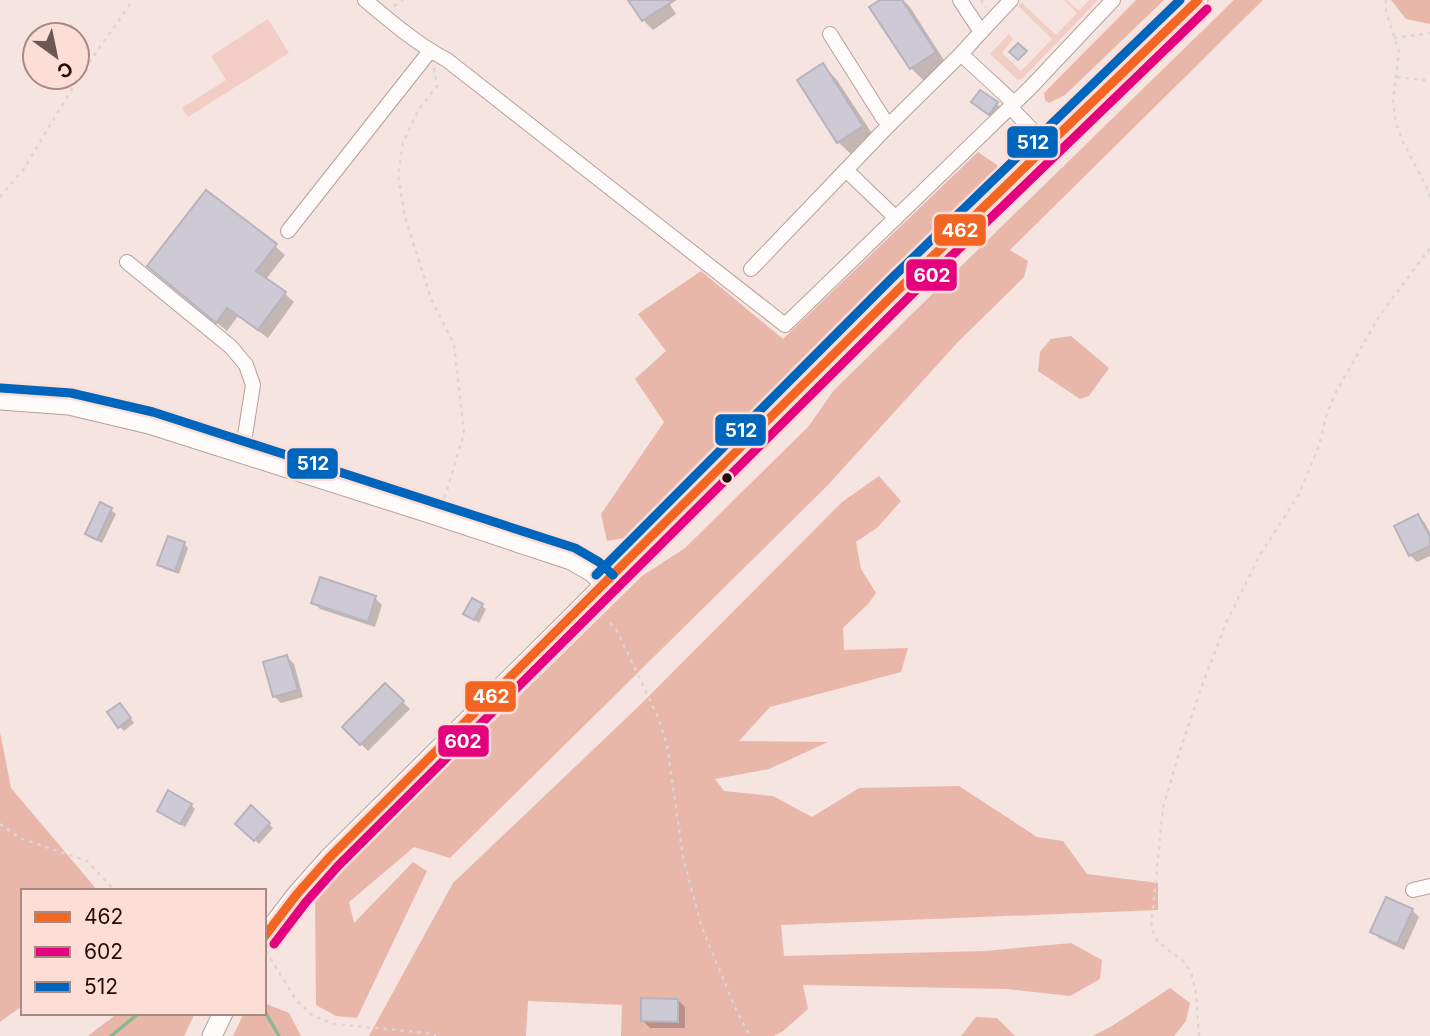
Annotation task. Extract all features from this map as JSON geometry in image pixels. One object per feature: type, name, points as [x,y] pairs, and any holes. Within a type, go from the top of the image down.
[{"type":"main road","points":[[266,934],[329,858],[902,286],[1198,0]]},
{"type":"main road","points":[[0,400],[69,405],[149,424],[571,560],[592,572],[605,584]]},
{"type":"main road","points":[[212,1036],[222,1015]]},
{"type":"street","points":[[365,0],[409,37],[447,60],[785,325],[1030,88],[1113,0]]},
{"type":"street","points":[[960,0],[981,32]]},
{"type":"street","points":[[751,269],[1011,0]]},
{"type":"street","points":[[830,34],[883,118],[890,124]]},
{"type":"street","points":[[288,231],[430,51]]},
{"type":"street","points":[[961,54],[1047,145]]},
{"type":"street","points":[[846,170],[896,218]]},
{"type":"street","points":[[127,262],[231,347],[246,365],[253,385],[242,454]]},
{"type":"street","points":[[1413,890],[1430,886]]},
{"type":"path","points":[[0,197],[23,170],[81,74],[133,0]]},
{"type":"path","points":[[981,0],[985,9],[993,0]]},
{"type":"path","points":[[1387,0],[1386,11],[1399,52],[1393,101],[1395,122],[1430,197]]},
{"type":"path","points":[[1394,38],[1430,33]]},
{"type":"path","points":[[430,51],[437,86],[419,109],[403,143],[398,175],[405,217],[431,299],[454,344],[464,433],[439,516]]},
{"type":"path","points":[[1397,77],[1430,81]]},
{"type":"path","points":[[1199,1036],[1196,993],[1191,972],[1182,960],[1158,942],[1151,928],[1163,808],[1180,750],[1226,623],[1261,553],[1298,496],[1319,446],[1327,412],[1336,392],[1380,315],[1430,248]]},
{"type":"path","points":[[610,622],[617,631],[658,717],[667,745],[683,857],[701,925],[736,1010],[750,1036]]},
{"type":"path","points":[[0,824],[20,838],[87,861],[113,889]]},
{"type":"path","points":[[266,951],[296,1000],[313,1016],[334,1024],[436,1036]]},
{"type":"shaded area","points":[[1064,0],[1079,11],[1089,0],[1098,0],[1023,78],[1018,80],[990,54],[1009,34],[1013,39],[1002,53],[1021,71],[1052,39],[1018,6],[1021,2],[1056,35],[1077,13]]},
{"type":"shaded area","points":[[1136,0],[1164,0],[1065,95],[1049,103],[1045,100],[1044,93]]},
{"type":"shaded area","points":[[1234,0],[1263,0],[1010,250],[1028,261],[1024,277],[958,342],[827,486],[450,858],[414,847],[349,902],[354,923],[413,862],[427,871],[357,1018],[336,1016],[316,1005],[315,896],[642,576],[685,548],[808,427],[834,390]]},
{"type":"shaded area","points":[[1391,0],[1430,0],[1430,24],[1406,19]]},
{"type":"shaded area","points":[[268,19],[289,53],[188,117],[182,108],[226,80],[211,56]]},
{"type":"shaded area","points":[[978,152],[997,165],[997,183],[630,537],[607,541],[601,514],[664,422],[635,379],[666,351],[638,314],[701,271],[783,339]]},
{"type":"shaded area","points":[[1071,336],[1109,368],[1089,396],[1080,399],[1038,371],[1040,352],[1051,339]]},
{"type":"shaded area","points":[[879,476],[901,501],[878,527],[856,542],[861,569],[876,593],[843,628],[844,650],[908,648],[901,672],[770,707],[739,741],[828,742],[769,769],[715,779],[724,791],[773,796],[812,817],[859,788],[959,786],[1037,837],[1063,841],[1087,874],[1158,883],[1158,910],[781,925],[784,956],[985,951],[1071,943],[1102,960],[1100,979],[1070,996],[1006,989],[803,985],[808,1009],[774,1036],[621,1036],[622,1005],[528,1001],[526,1036],[369,1036],[453,883],[639,706],[842,502]]},
{"type":"shaded area","points":[[0,732],[11,788],[96,889],[21,889],[21,1006],[0,1022]]},
{"type":"shaded area","points":[[1170,988],[1190,1003],[1186,1021],[1174,1036],[1093,1036],[1112,1026]]},
{"type":"shaded area","points":[[266,1004],[289,1013],[301,1036],[233,1036],[243,1015],[266,1015]]},
{"type":"shaded area","points":[[115,1015],[194,1015],[184,1036],[88,1036]]},
{"type":"shaded area","points":[[976,1017],[997,1018],[1015,1036],[961,1036]]},
{"type":"building","points":[[628,0],[675,0],[642,21]]},
{"type":"building","points":[[880,0],[902,0],[936,52],[910,69],[869,7]]},
{"type":"building","points":[[1018,43],[1027,51],[1018,60],[1009,52]]},
{"type":"building","points":[[823,63],[863,126],[837,143],[797,80]]},
{"type":"building","points":[[980,90],[998,102],[989,115],[971,102]]},
{"type":"building","points":[[206,190],[277,244],[256,271],[286,292],[258,330],[227,308],[216,323],[147,266]]},
{"type":"building","points":[[100,502],[112,508],[97,540],[85,534]]},
{"type":"building","points":[[1418,514],[1430,537],[1430,546],[1409,556],[1394,526]]},
{"type":"building","points":[[168,536],[185,542],[175,571],[157,565]]},
{"type":"building","points":[[320,577],[376,596],[368,622],[311,603]]},
{"type":"building","points":[[472,598],[483,604],[474,620],[463,614]]},
{"type":"building","points":[[287,655],[298,690],[273,697],[263,662]]},
{"type":"building","points":[[385,683],[404,701],[360,745],[342,727]]},
{"type":"building","points":[[120,703],[131,718],[118,728],[107,712]]},
{"type":"building","points":[[168,790],[192,804],[180,824],[157,811]]},
{"type":"building","points":[[251,805],[270,823],[254,841],[235,824]]},
{"type":"building","points":[[1386,897],[1413,909],[1397,944],[1370,932]]},
{"type":"building","points":[[641,998],[678,999],[678,1022],[641,1021]]},
{"type":"waterway","points":[[266,1013],[279,1036]]},
{"type":"waterway","points":[[111,1036],[137,1015]]},
{"type":"transit line","name":"512","points":[[596,575],[893,277],[1180,0]]},
{"type":"transit line","name":"462","points":[[266,934],[329,858],[902,286],[1198,0]]},
{"type":"transit line","name":"602","points":[[274,944],[338,866],[911,295],[1207,9]]},
{"type":"transit line","name":"512","points":[[1,388],[71,393],[153,412],[575,548],[599,562],[613,575]]}]
